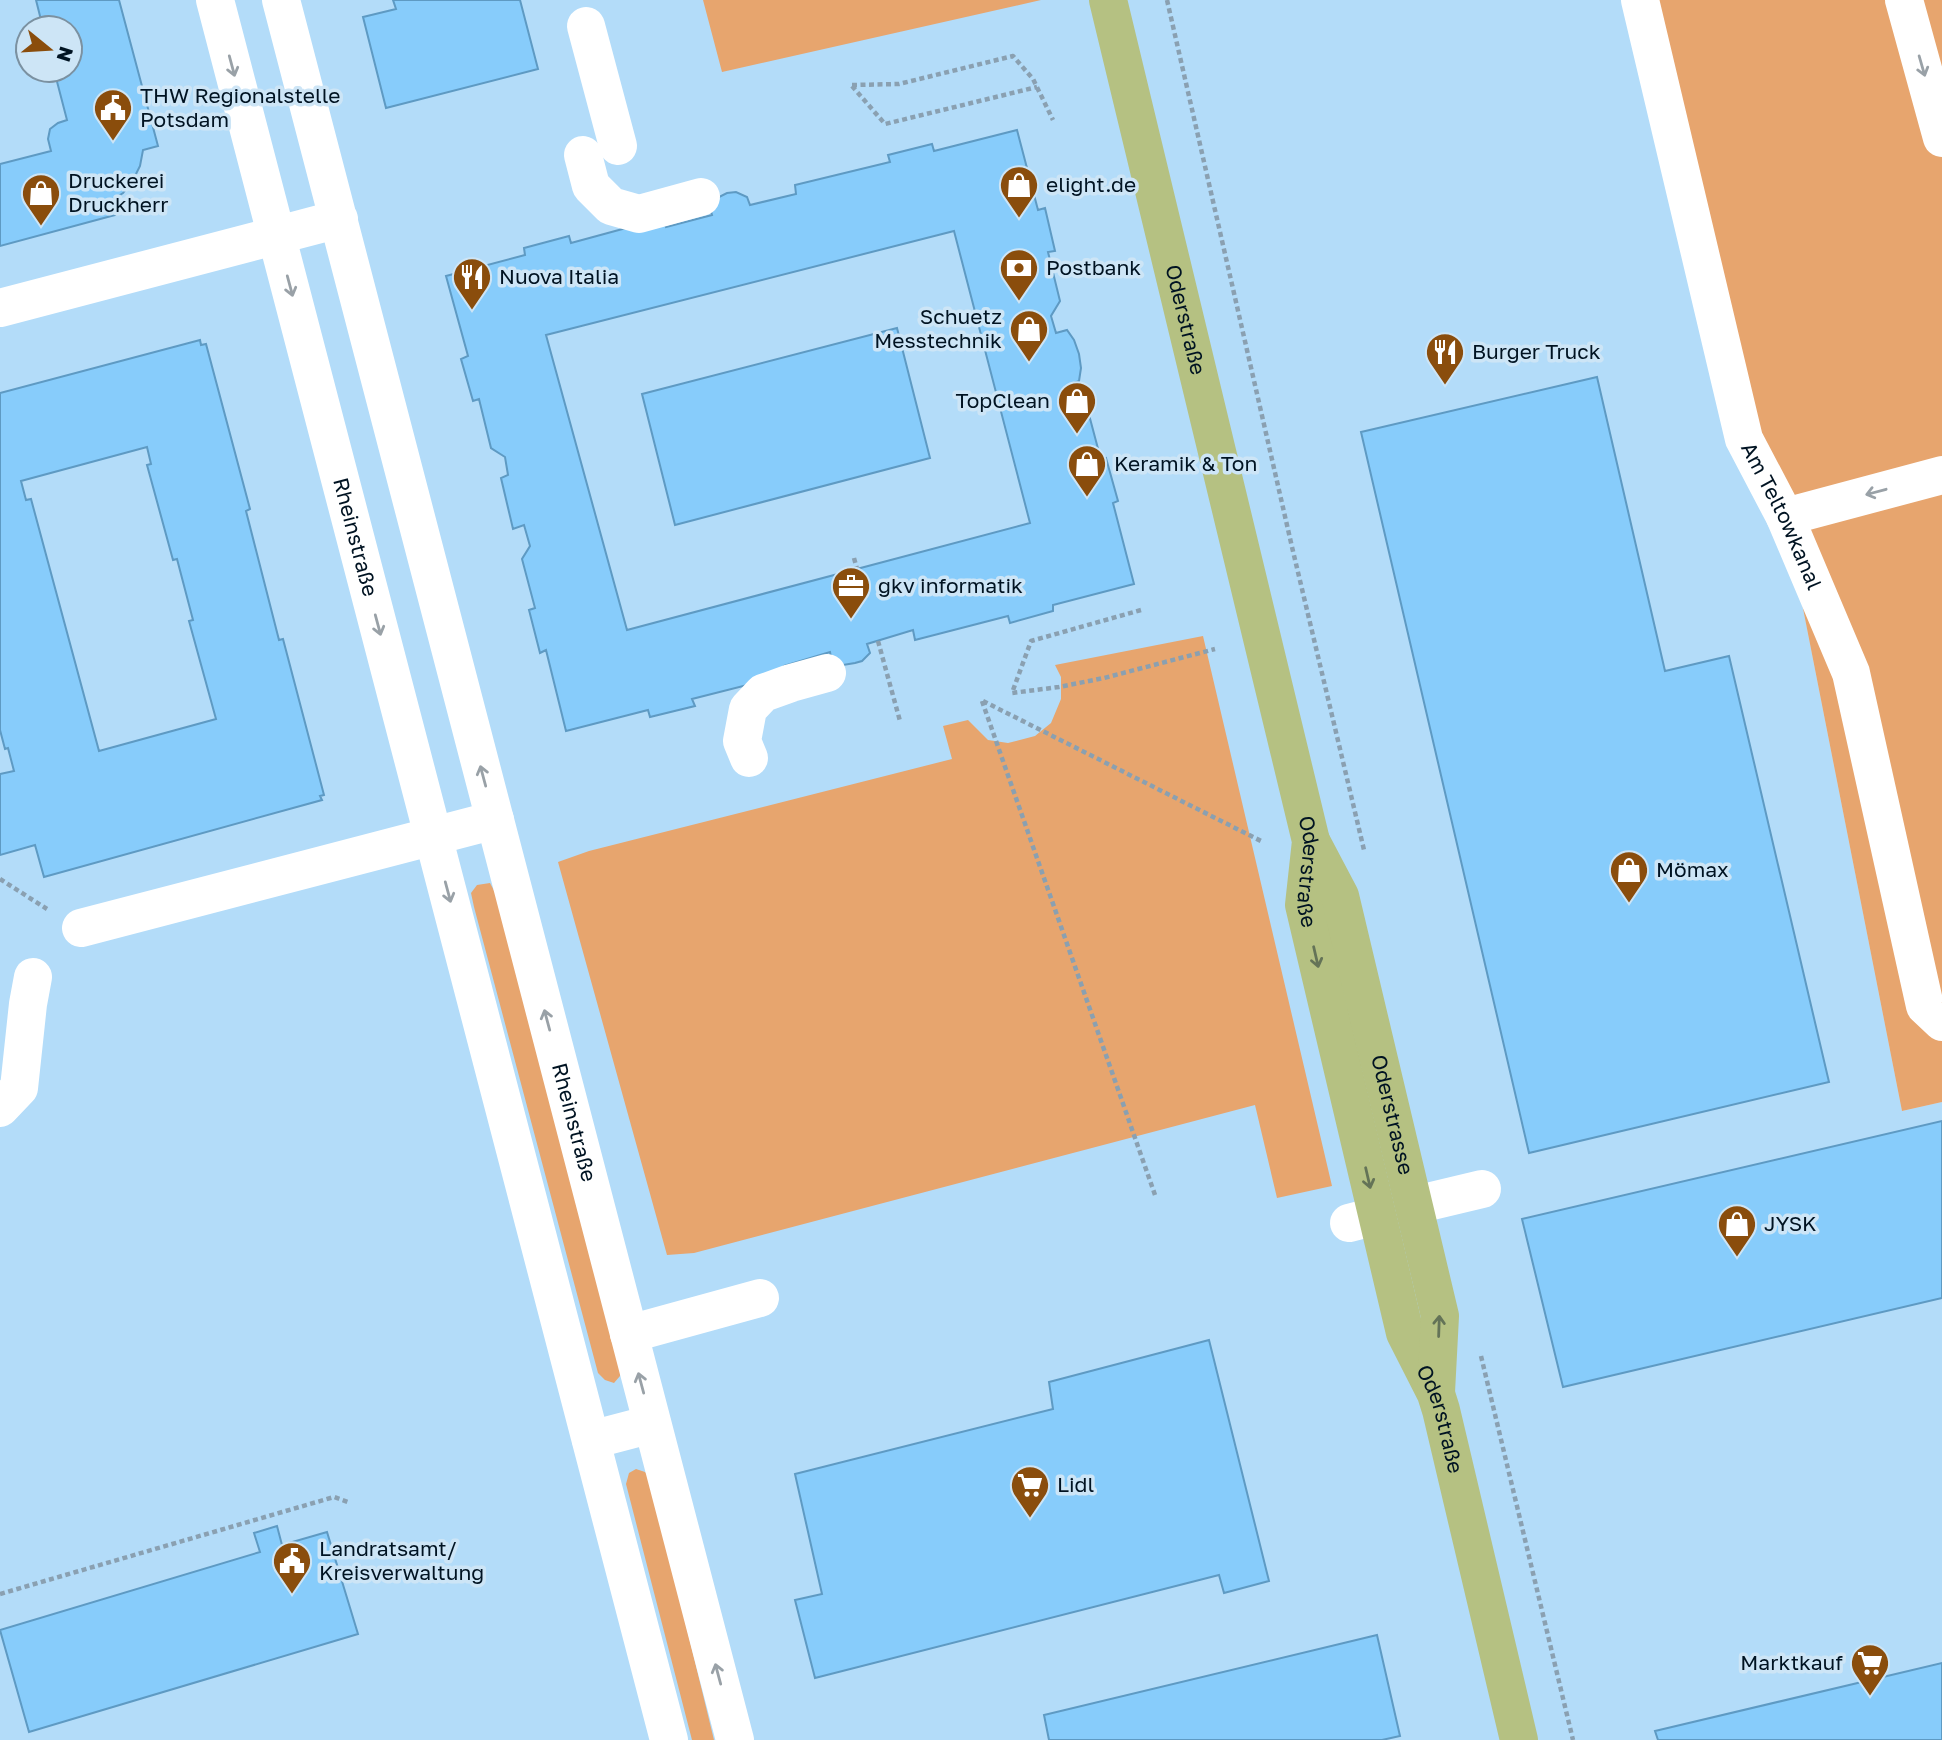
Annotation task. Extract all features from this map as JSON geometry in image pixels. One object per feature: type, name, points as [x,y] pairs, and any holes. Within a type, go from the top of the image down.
[{"type":"main road","name":"Oderstraße","points":[[1108,0],[1311,841],[1304,905],[1363,1219],[1405,1333],[1436,1394],[1441,1410],[1519,1740]]},
{"type":"main road","name":"Oderstrasse","points":[[1311,841],[1340,896],[1415,1205],[1440,1317],[1436,1394]]},
{"type":"street","name":"Rheinstraße","points":[[215,0],[669,1740]]},
{"type":"street","name":"Rheinstraße","points":[[281,0],[735,1740]]},
{"type":"street","name":"Am Teltowkanal","points":[[1640,0],[1744,439],[1785,517],[1851,673],[1925,1006],[1942,1022]]},
{"type":"street","points":[[1904,0],[1942,138]]},
{"type":"street","points":[[586,26],[600,151],[591,186],[611,206],[639,214],[701,197]]},
{"type":"street","points":[[0,308],[339,219]]},
{"type":"street","points":[[1785,517],[1942,475]]},
{"type":"street","points":[[749,758],[742,741],[748,709],[763,693],[791,682],[827,673]]},
{"type":"street","points":[[81,928],[495,820]]},
{"type":"street","points":[[0,1108],[19,1088],[33,977]]},
{"type":"street","points":[[1415,1205],[1482,1189]]},
{"type":"street","points":[[629,1334],[760,1298]]},
{"type":"street","points":[[591,1440],[652,1424]]},
{"type":"path","points":[[1037,87],[885,124],[852,85],[898,84],[1013,56],[1033,79],[1054,120]]},
{"type":"path","points":[[854,558],[858,569]]},
{"type":"path","points":[[1141,610],[1031,641],[1012,693],[1104,678],[1215,649]]},
{"type":"path","points":[[878,641],[900,721]]},
{"type":"path","points":[[1155,1195],[982,701],[1261,841]]},
{"type":"path","points":[[0,879],[81,928]]},
{"type":"path","points":[[0,1594],[334,1497],[348,1502]]},
{"type":"shaded area","points":[[0,0],[1640,0],[1785,517],[1902,1111],[1942,1102],[1942,1740],[0,1740]]},
{"type":"shaded area","points":[[703,0],[1041,0],[722,72]]},
{"type":"shaded area","points":[[1640,0],[1942,0],[1942,1102],[1902,1111],[1785,517]]},
{"type":"shaded area","points":[[1203,636],[1332,1186],[1277,1198],[1255,1105],[694,1253],[667,1255],[558,862],[589,851],[952,759],[943,726],[968,720],[988,740],[1008,743],[1035,736],[1051,723],[1061,699],[1061,677],[1055,665]]},
{"type":"shaded area","points":[[490,883],[500,902],[620,1368],[620,1376],[614,1383],[605,1380],[598,1373],[474,907],[471,893],[477,885]]},
{"type":"shaded area","points":[[636,1469],[650,1477],[714,1740],[692,1740],[626,1484],[629,1473]]},
{"type":"building","points":[[36,0],[119,0],[158,146],[143,150],[140,166],[133,180],[123,193],[111,201],[115,215],[0,246],[0,164],[51,151],[48,139],[50,129],[67,120],[58,84],[84,84],[84,14],[40,14]]},
{"type":"building","points":[[393,0],[520,0],[538,69],[386,108],[363,17],[396,9]]},
{"type":"building","points":[[1017,130],[1038,210],[1045,208],[1055,251],[1048,252],[1060,301],[1051,316],[1056,333],[1067,330],[1079,354],[1079,381],[1069,385],[1074,403],[1088,411],[1101,460],[1106,458],[1118,501],[1113,503],[1134,584],[1053,605],[1053,611],[1010,623],[1008,616],[915,640],[913,630],[867,644],[870,653],[862,661],[843,665],[832,662],[830,652],[784,666],[787,675],[692,699],[695,706],[650,717],[648,710],[566,731],[546,650],[540,653],[529,610],[535,608],[522,559],[530,546],[524,525],[513,529],[501,478],[508,475],[505,457],[491,448],[479,399],[473,401],[461,359],[468,356],[446,276],[525,255],[524,248],[569,236],[571,243],[663,218],[666,227],[712,215],[710,208],[717,198],[727,193],[736,192],[747,197],[750,205],[796,194],[795,185],[890,162],[888,155],[932,144],[934,151]],"holes":[[[954,231],[1030,523],[627,630],[546,335]]]},
{"type":"building","points":[[897,328],[930,458],[675,525],[642,394]]},
{"type":"building","points":[[200,340],[201,345],[206,344],[250,509],[246,511],[279,640],[283,639],[324,795],[320,796],[322,800],[44,877],[35,845],[0,855],[0,774],[14,771],[0,730],[0,393]],"holes":[[[147,447],[151,464],[147,465],[173,560],[177,559],[193,620],[189,621],[216,719],[99,751],[31,499],[26,500],[21,481]]]},
{"type":"building","name":"Mömax","points":[[1597,377],[1665,671],[1729,656],[1829,1082],[1529,1153],[1361,432]]},
{"type":"building","name":"JYSK","points":[[1942,1121],[1942,1298],[1563,1387],[1522,1219]]},
{"type":"building","name":"Lidl","points":[[1209,1340],[1269,1581],[1224,1593],[1219,1575],[815,1678],[795,1600],[822,1594],[795,1474],[1053,1409],[1049,1382]]},
{"type":"building","points":[[277,1526],[282,1545],[327,1532],[358,1634],[29,1732],[0,1630],[260,1552],[254,1533]]},
{"type":"building","points":[[1377,1635],[1400,1736],[1382,1740],[1049,1740],[1044,1715]]},
{"type":"building","name":"Marktkauf","points":[[1942,1663],[1942,1740],[1658,1740],[1655,1731]]},
{"type":"place","name":"THW Regionalstelle Potsdam","points":[[113,142]]},
{"type":"place","name":"elight.de","points":[[1019,219]]},
{"type":"place","name":"Druckerei Druckherr","points":[[41,227]]},
{"type":"place","name":"Postbank","points":[[1019,302]]},
{"type":"place","name":"Nuova Italia","points":[[472,311]]},
{"type":"place","name":"Schuetz Messtechnik","points":[[1029,363]]},
{"type":"place","name":"Burger Truck","points":[[1445,386]]},
{"type":"place","name":"TopClean","points":[[1077,435]]},
{"type":"place","name":"Keramik & Ton","points":[[1087,498]]},
{"type":"place","name":"gkv informatik","points":[[851,620]]},
{"type":"place","name":"Mömax","points":[[1629,904]]},
{"type":"place","name":"JYSK","points":[[1737,1258]]},
{"type":"place","name":"Lidl","points":[[1030,1519]]},
{"type":"place","name":"Landratsamt/ Kreisverwaltung","points":[[292,1595]]},
{"type":"place","name":"Marktkauf","points":[[1870,1697]]}]
